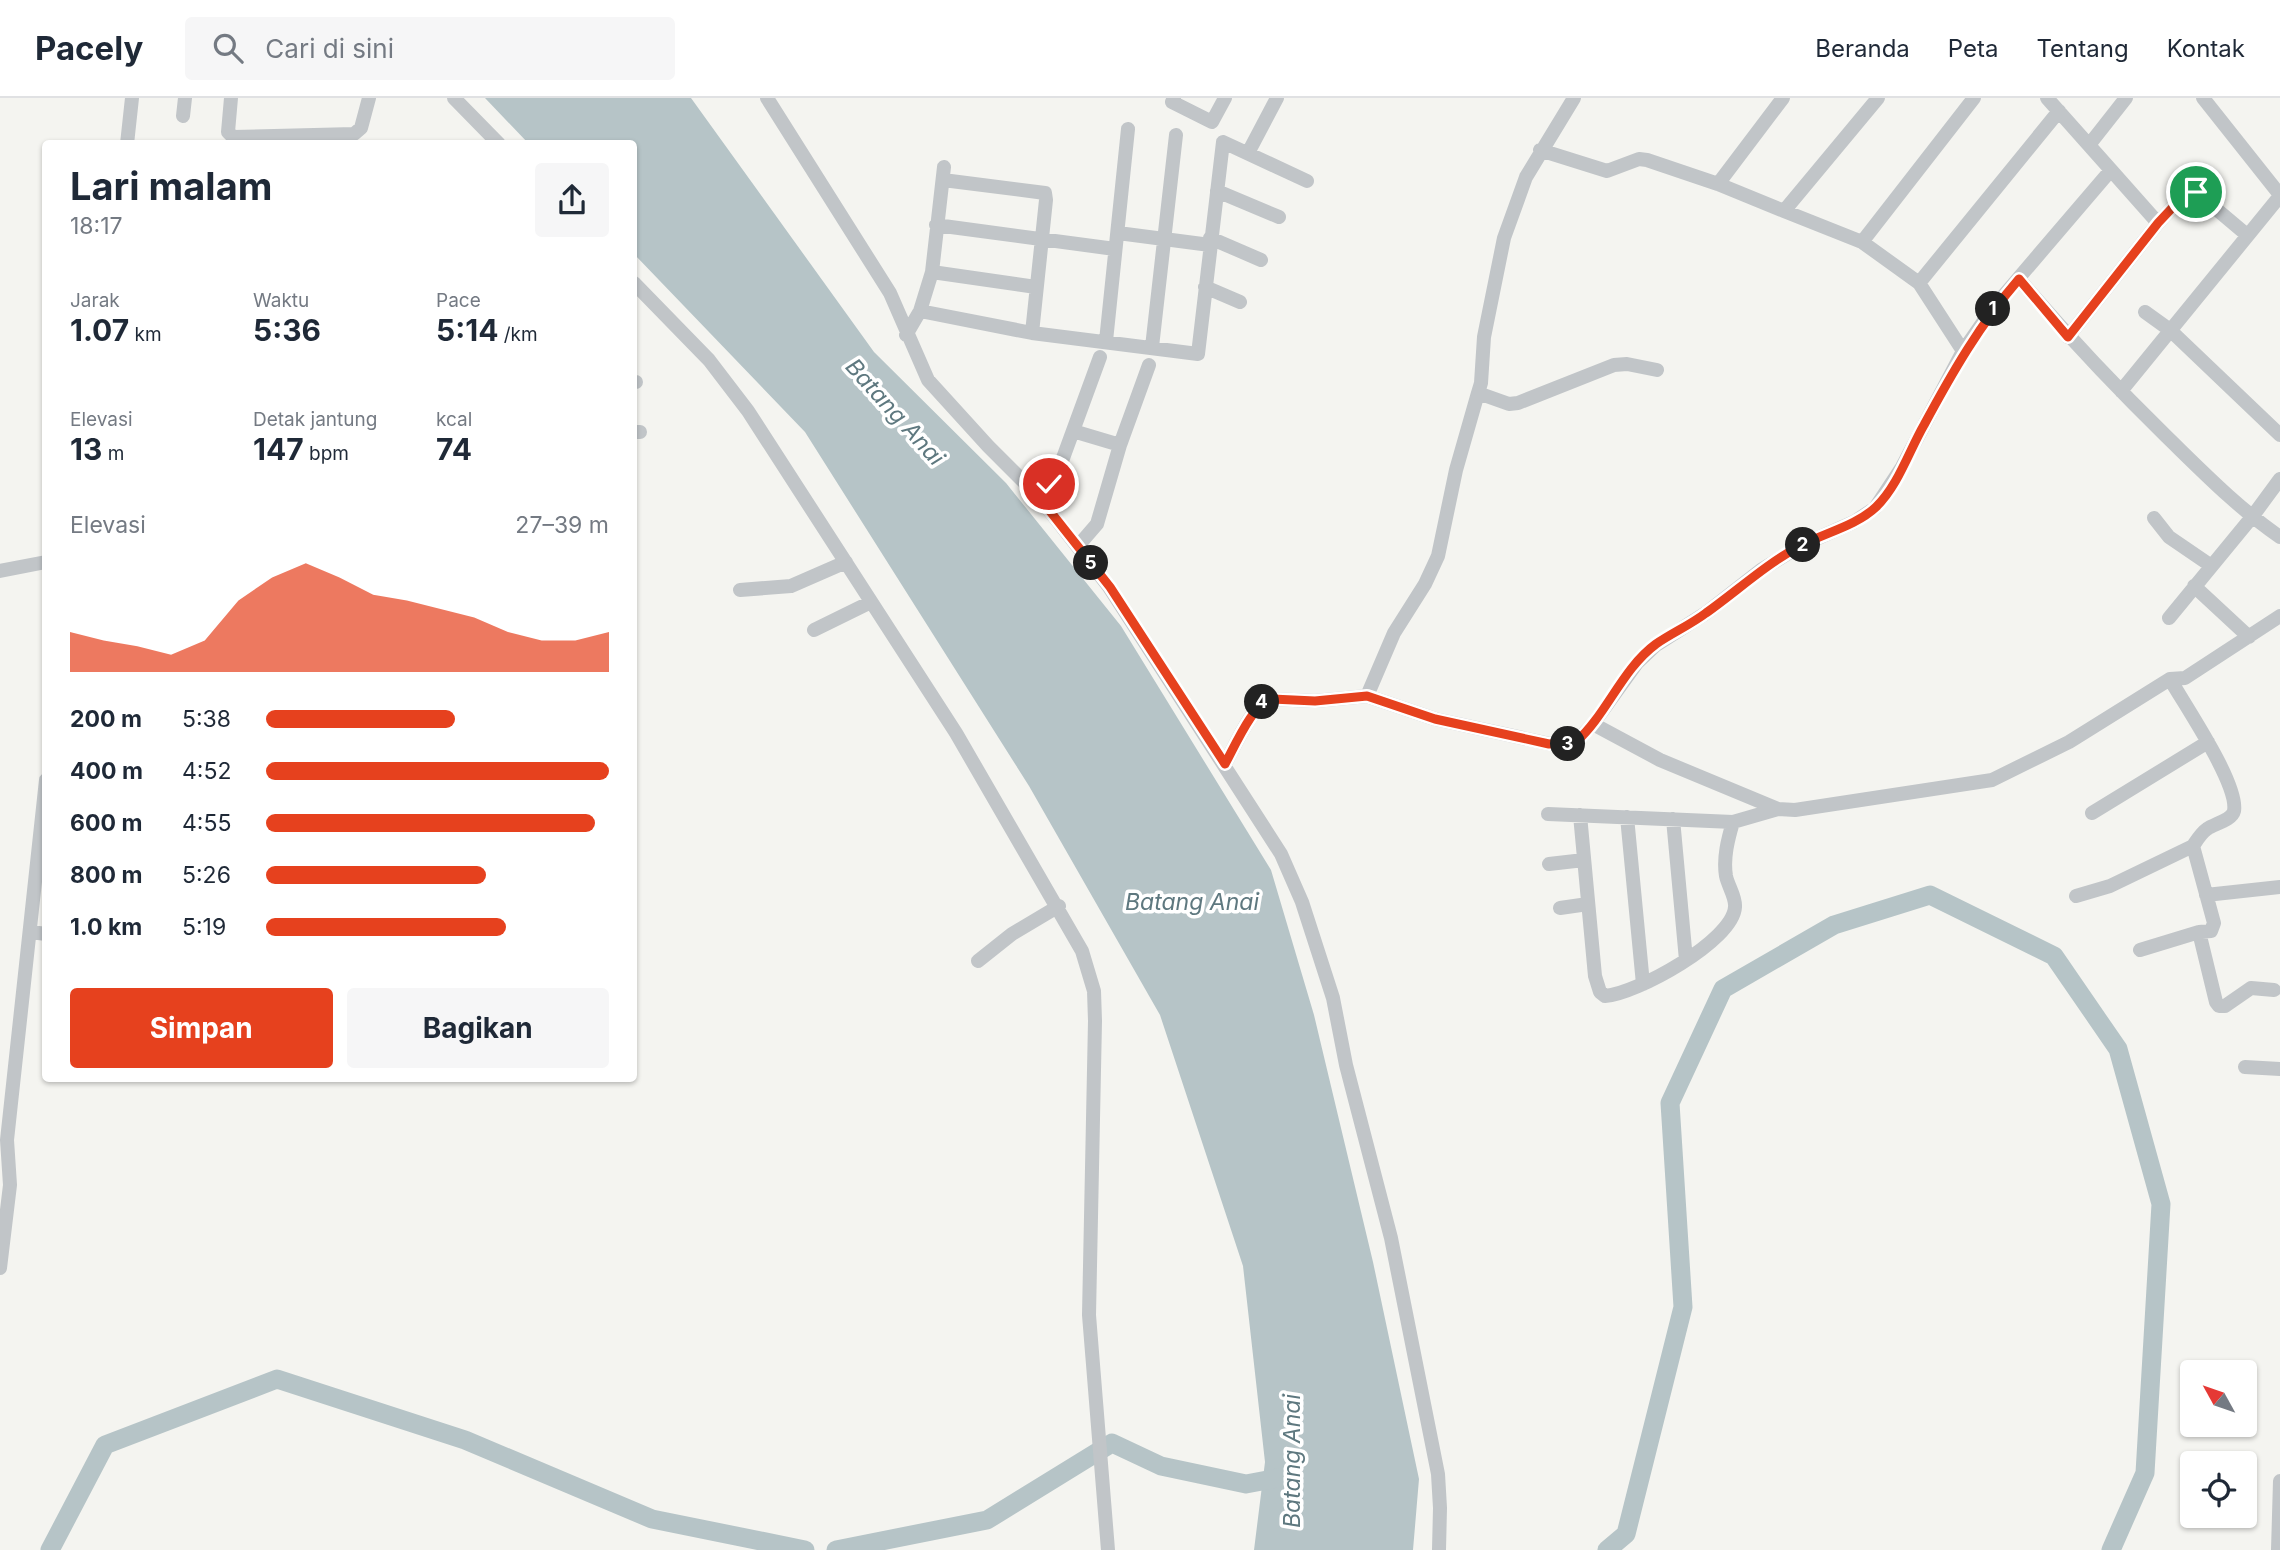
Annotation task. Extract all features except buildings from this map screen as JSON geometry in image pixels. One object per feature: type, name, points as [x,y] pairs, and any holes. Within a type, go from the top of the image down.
[{"type":"street","points":[[127,140],[132,98]]},
{"type":"street","points":[[183,116],[185,98]]},
{"type":"street","points":[[231,98],[228,132],[233,137],[354,134],[361,128],[369,98]]},
{"type":"street","points":[[454,98],[495,140]]},
{"type":"street","points":[[767,98],[890,293],[901,314],[906,335],[928,380],[1038,496],[1110,587],[1281,854],[1302,902],[1333,998],[1346,1065],[1391,1238],[1427,1410],[1438,1485],[1439,1550]]},
{"type":"street","points":[[1174,98],[1172,102],[1212,122],[1225,98]]},
{"type":"street","points":[[1248,153],[1277,98]]},
{"type":"street","points":[[1367,696],[1394,633],[1425,584],[1438,555],[1456,470],[1481,383],[1484,337],[1504,238],[1525,177],[1574,98]]},
{"type":"street","points":[[1718,184],[1783,98]]},
{"type":"street","points":[[1784,211],[1878,98]]},
{"type":"street","points":[[1862,242],[1974,98]]},
{"type":"street","points":[[2048,98],[2158,223]]},
{"type":"street","points":[[2089,145],[2126,98]]},
{"type":"street","points":[[2121,391],[2280,196],[2203,98]]},
{"type":"street","points":[[1919,283],[2059,111]]},
{"type":"street","points":[[1106,341],[1128,129]]},
{"type":"street","points":[[1152,347],[1176,135]]},
{"type":"street","points":[[920,311],[1032,333],[1198,354],[1223,142],[1307,181]]},
{"type":"street","points":[[1541,150],[1607,171],[1639,159],[1647,160],[1718,184],[1862,242],[1919,283],[1964,351]]},
{"type":"street","points":[[1225,764],[1257,708],[1266,700],[1315,701],[1367,696],[1435,719],[1549,744],[1576,742],[1593,724],[1637,663],[1656,645],[1706,613],[1761,570],[1800,546],[1853,522],[1875,508],[1902,467],[1964,351],[1993,308],[2110,170]]},
{"type":"street","points":[[906,335],[920,311],[932,272],[944,174],[1042,191],[1046,200],[1032,333]]},
{"type":"street","points":[[2068,337],[2158,223],[2191,189],[2247,235]]},
{"type":"street","points":[[1217,191],[1279,217]]},
{"type":"street","points":[[936,225],[1115,249]]},
{"type":"street","points":[[1118,233],[1210,242],[1261,260]]},
{"type":"street","points":[[932,272],[1037,287]]},
{"type":"street","points":[[2019,279],[2068,337],[2121,391],[2252,517],[2280,537]]},
{"type":"street","points":[[637,286],[720,373],[956,733],[1083,951],[1094,990],[1089,1315],[1108,1550]]},
{"type":"street","points":[[1205,287],[1240,302]]},
{"type":"street","points":[[2145,312],[2170,330],[2280,435]]},
{"type":"street","points":[[1038,496],[1055,477],[1100,357]]},
{"type":"street","points":[[1478,393],[1509,404],[1614,365],[1627,364],[1657,370]]},
{"type":"street","points":[[1078,546],[1097,524],[1120,445],[1149,365]]},
{"type":"street","points":[[1073,431],[1120,445]]},
{"type":"street","points":[[2169,618],[2280,479]]},
{"type":"street","points":[[2154,519],[2169,537],[2210,565]]},
{"type":"street","points":[[740,590],[791,586],[846,562]]},
{"type":"street","points":[[0,571],[42,563]]},
{"type":"street","points":[[2193,586],[2249,636]]},
{"type":"street","points":[[814,630],[871,601]]},
{"type":"street","points":[[1593,724],[1660,760],[1778,809],[1795,810],[1992,780],[2069,742],[2169,679],[2185,678],[2280,616]]},
{"type":"street","points":[[2076,896],[2110,886],[2193,846],[2207,828],[2231,816],[2234,810],[2228,785],[2208,741],[2169,679]]},
{"type":"street","points":[[2092,813],[2208,741]]},
{"type":"street","points":[[1548,814],[1733,822],[1778,809]]},
{"type":"street","points":[[1580,816],[1595,976],[1600,992],[1605,996],[1614,996],[1643,984],[1686,960],[1720,933],[1732,918],[1735,905],[1726,874],[1726,854],[1733,822]]},
{"type":"street","points":[[1627,817],[1643,984]]},
{"type":"street","points":[[1673,819],[1686,960]]},
{"type":"street","points":[[2140,950],[2214,929],[2193,846]]},
{"type":"street","points":[[0,1268],[10,1185],[7,1140],[38,933],[42,856]]},
{"type":"street","points":[[1549,864],[1584,860]]},
{"type":"street","points":[[2206,895],[2280,887]]},
{"type":"street","points":[[1560,908],[1588,904]]},
{"type":"street","points":[[978,961],[1012,934],[1059,906]]},
{"type":"street","points":[[2199,932],[2219,1006],[2225,1006],[2251,988],[2274,990]]},
{"type":"street","points":[[2245,1067],[2280,1069]]},
{"type":"street","points":[[2278,1550],[2280,1480]]},
{"type":"water","name":"Batang Anai","points":[[485,98],[691,98],[874,352],[1006,483],[1121,626],[1271,870],[1314,1015],[1373,1262],[1419,1479],[1413,1550],[1254,1550],[1265,1462],[1243,1266],[1160,1015],[1029,786],[805,432],[637,257],[637,140],[525,140]]},
{"type":"waterway","points":[[1607,1550],[1626,1534],[1683,1307],[1670,1103],[1723,989],[1834,925],[1930,895],[2054,956],[2118,1049],[2161,1204],[2145,1473],[2111,1550]]},
{"type":"waterway","points":[[50,1550],[105,1445],[277,1379],[465,1440],[652,1519],[805,1550]]},
{"type":"waterway","points":[[836,1550],[987,1520],[1112,1443],[1161,1466],[1246,1484],[1288,1476]]},
{"type":"route","points":[[1049,484],[1038,496],[1110,587],[1225,764],[1257,708],[1266,700],[1272,699],[1315,701],[1367,696],[1435,719],[1549,744],[1576,742],[1584,736],[1637,663],[1656,645],[1706,613],[1761,570],[1800,546],[1853,522],[1875,508],[1902,467],[1964,351],[1993,308],[2019,279],[2068,337],[2158,223],[2188,191],[2191,189],[2196,192]]}]
